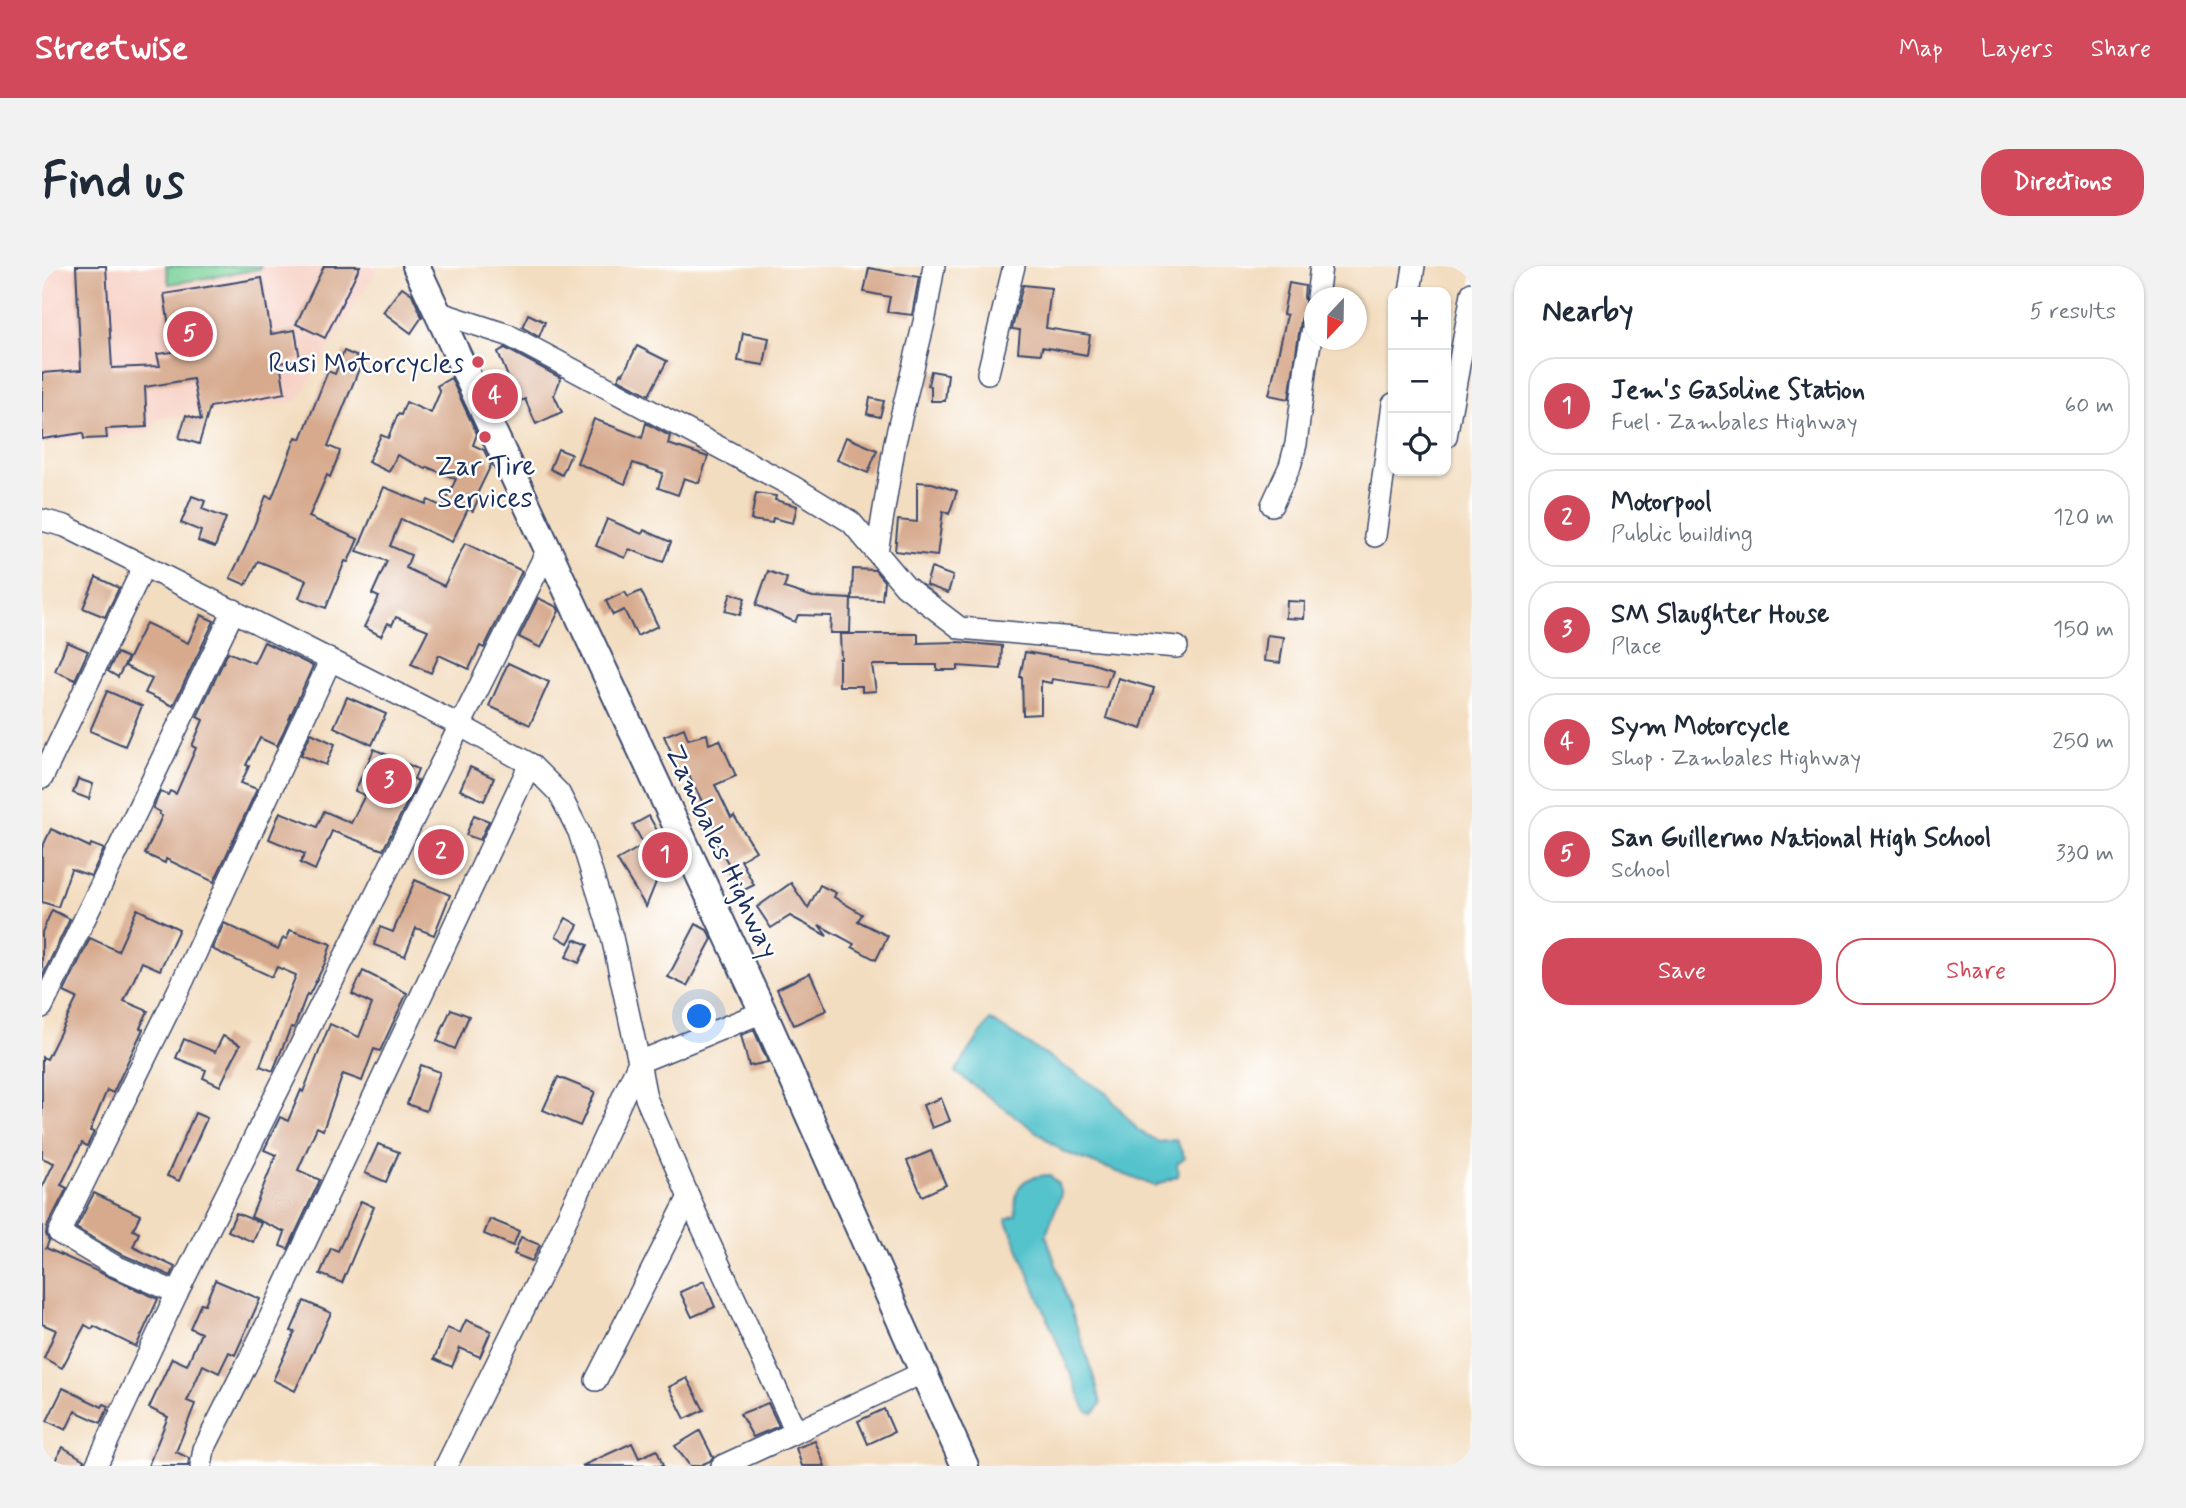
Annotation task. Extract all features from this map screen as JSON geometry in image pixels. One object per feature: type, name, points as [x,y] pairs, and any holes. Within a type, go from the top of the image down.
[{"type":"main road","name":"Zambales Highway","points":[[416,266],[764,1012],[965,1466]]},
{"type":"street","points":[[877,552],[895,442],[925,318],[934,266]]},
{"type":"street","points":[[988,373],[1014,266]]},
{"type":"street","points":[[1318,287],[1321,266]]},
{"type":"street","points":[[1411,287],[1414,266]]},
{"type":"street","points":[[1450,413],[1472,293]]},
{"type":"street","points":[[437,312],[508,335],[792,486],[851,522],[905,586],[960,628],[1177,647]]},
{"type":"street","points":[[1272,505],[1290,466],[1296,444],[1310,350]]},
{"type":"street","points":[[1375,536],[1388,462]]},
{"type":"street","points":[[42,520],[65,526],[461,726],[530,764],[559,793],[579,832],[612,937],[646,1098],[796,1432]]},
{"type":"street","points":[[96,1466],[177,1293],[548,550]]},
{"type":"street","points":[[42,778],[144,566]]},
{"type":"street","points":[[42,1007],[234,610]]},
{"type":"street","points":[[177,1293],[113,1265],[59,1233],[182,983],[330,661]]},
{"type":"street","points":[[201,1466],[204,1449],[265,1328],[530,764]]},
{"type":"street","points":[[446,1466],[543,1270],[639,1062],[764,1012]]},
{"type":"street","points":[[596,1380],[689,1197]]},
{"type":"street","points":[[722,1466],[922,1373]]},
{"type":"shaded area","points":[[42,266],[379,266],[297,401],[159,418],[148,433],[42,444]]},
{"type":"green space","points":[[166,266],[260,266],[261,269],[169,284]]},
{"type":"water","points":[[990,1020],[1106,1093],[1138,1130],[1159,1142],[1176,1140],[1185,1158],[1177,1164],[1178,1176],[1155,1186],[1064,1152],[955,1072]]},
{"type":"water","points":[[1050,1175],[1058,1184],[1061,1194],[1046,1235],[1097,1387],[1101,1404],[1094,1413],[1086,1411],[1006,1219],[1016,1215],[1016,1197],[1021,1184],[1032,1178]]},
{"type":"building","points":[[76,266],[106,266],[112,368],[160,366],[157,354],[173,352],[164,294],[262,278],[271,334],[295,330],[300,359],[280,363],[285,393],[210,407],[199,444],[179,438],[186,415],[201,420],[193,379],[145,387],[147,427],[106,429],[107,438],[84,439],[83,433],[42,439],[42,373],[81,370]]},
{"type":"building","points":[[324,266],[360,266],[325,338],[296,324]]},
{"type":"building","points":[[869,268],[919,277],[912,315],[887,312],[890,297],[864,292]]},
{"type":"building","points":[[1289,283],[1305,286],[1304,311],[1289,399],[1269,395],[1287,315],[1283,314]]},
{"type":"building","points":[[1023,285],[1051,288],[1046,328],[1090,335],[1087,355],[1042,347],[1041,354],[1018,352],[1020,330],[1012,329]]},
{"type":"building","points":[[402,287],[412,294],[422,317],[411,333],[383,312]]},
{"type":"building","points":[[528,314],[545,322],[539,337],[522,327]]},
{"type":"building","points":[[743,333],[769,338],[764,365],[738,361]]},
{"type":"building","points":[[637,346],[667,361],[649,395],[618,379]]},
{"type":"building","points":[[505,348],[561,378],[554,395],[562,412],[536,424],[525,399],[518,402],[498,352]]},
{"type":"building","points":[[344,351],[363,359],[328,446],[340,451],[339,455],[309,517],[358,539],[348,562],[345,561],[326,608],[299,598],[306,580],[258,561],[246,585],[230,578],[266,496],[272,498],[296,437],[301,439],[328,371],[335,374]]},
{"type":"building","points":[[931,371],[948,374],[945,401],[931,401],[931,386],[928,385]]},
{"type":"building","points":[[451,378],[477,434],[473,445],[484,450],[491,465],[477,494],[480,495],[473,511],[468,509],[452,542],[401,519],[390,546],[411,555],[406,568],[444,586],[465,543],[522,571],[484,648],[480,646],[469,669],[439,655],[431,673],[411,664],[428,630],[396,617],[392,625],[388,623],[381,636],[364,627],[379,597],[372,594],[387,561],[357,551],[384,487],[426,504],[428,500],[443,507],[456,479],[397,455],[389,472],[368,462],[381,435],[388,438],[406,402],[431,413],[440,392],[437,386]]},
{"type":"building","points":[[870,398],[884,401],[880,417],[867,414]]},
{"type":"building","points":[[594,419],[642,438],[646,423],[670,436],[668,444],[708,457],[699,483],[684,478],[678,495],[658,488],[663,473],[633,463],[625,484],[577,463]]},
{"type":"building","points":[[846,437],[877,450],[868,473],[837,460]]},
{"type":"building","points":[[558,449],[571,454],[562,475],[550,469]]},
{"type":"building","points":[[917,482],[932,483],[957,491],[949,514],[943,511],[937,556],[895,551],[898,520],[917,522]]},
{"type":"building","points":[[756,493],[776,496],[775,500],[797,506],[793,523],[773,518],[772,523],[751,520]]},
{"type":"building","points":[[192,496],[205,501],[202,509],[226,518],[215,547],[198,541],[201,531],[181,523]]},
{"type":"building","points":[[607,519],[642,534],[644,530],[671,542],[663,562],[629,549],[625,558],[596,546]]},
{"type":"building","points":[[931,568],[953,576],[948,593],[926,585]]},
{"type":"building","points":[[853,569],[875,570],[884,581],[882,600],[852,599]]},
{"type":"building","points":[[768,571],[787,578],[784,588],[813,597],[851,599],[850,633],[830,633],[831,616],[798,615],[795,622],[756,605]]},
{"type":"building","points":[[96,577],[119,588],[105,617],[83,608]]},
{"type":"building","points":[[641,591],[658,626],[637,636],[624,610],[613,615],[606,601],[625,592],[628,597]]},
{"type":"building","points":[[731,593],[745,598],[740,615],[725,611]]},
{"type":"building","points":[[538,598],[557,607],[559,611],[541,648],[519,637]]},
{"type":"building","points":[[1287,601],[1305,602],[1304,619],[1286,618]]},
{"type":"building","points":[[201,615],[214,621],[173,706],[145,693],[152,679],[125,666],[146,623],[188,643]]},
{"type":"building","points":[[840,634],[918,634],[918,643],[958,642],[1002,646],[1001,669],[958,666],[958,670],[937,670],[937,665],[872,665],[876,691],[862,692],[862,686],[839,686]]},
{"type":"building","points":[[1267,635],[1284,637],[1280,663],[1264,661]]},
{"type":"building","points":[[67,642],[88,651],[75,680],[55,671]]},
{"type":"building","points":[[264,642],[313,666],[277,746],[260,738],[246,765],[249,766],[241,783],[257,789],[214,882],[166,859],[165,863],[145,854],[162,816],[153,808],[160,792],[168,795],[170,791],[176,794],[196,748],[192,746],[203,720],[197,717],[228,652],[254,663]]},
{"type":"building","points":[[1025,652],[1091,663],[1112,670],[1106,687],[1052,679],[1051,683],[1041,681],[1041,714],[1023,715],[1020,677]]},
{"type":"building","points":[[117,653],[128,658],[118,677],[108,671]]},
{"type":"building","points":[[508,663],[549,682],[530,725],[489,706]]},
{"type":"building","points":[[1118,678],[1154,688],[1142,729],[1106,718]]},
{"type":"building","points":[[107,691],[142,706],[125,746],[90,731]]},
{"type":"building","points":[[347,697],[386,714],[372,745],[334,727]]},
{"type":"building","points":[[684,728],[688,739],[707,734],[709,744],[720,740],[736,776],[715,785],[731,818],[734,816],[756,851],[741,860],[754,885],[740,892],[730,872],[733,871],[709,832],[715,828],[689,775],[683,778],[664,736]]},
{"type":"building","points":[[311,733],[335,744],[326,765],[301,755]]},
{"type":"building","points":[[374,749],[418,769],[414,779],[418,781],[383,850],[332,831],[315,870],[300,863],[305,854],[269,839],[280,812],[317,827],[324,811],[351,823],[365,795],[355,791]]},
{"type":"building","points":[[470,767],[494,778],[484,801],[460,790]]},
{"type":"building","points":[[78,779],[93,784],[89,799],[73,793]]},
{"type":"building","points":[[474,815],[489,821],[480,840],[466,835]]},
{"type":"building","points":[[649,816],[659,834],[643,843],[633,825]]},
{"type":"building","points":[[51,829],[90,847],[91,844],[104,849],[91,876],[71,869],[58,907],[42,902],[42,848]]},
{"type":"building","points":[[438,837],[459,845],[450,865],[430,857]]},
{"type":"building","points":[[640,847],[658,877],[646,907],[617,860]]},
{"type":"building","points":[[415,880],[450,895],[434,935],[416,928],[405,956],[374,945],[380,927],[393,932]]},
{"type":"building","points":[[791,883],[808,908],[820,885],[836,893],[834,897],[862,914],[858,921],[888,936],[876,960],[852,947],[854,944],[819,925],[827,936],[790,916],[771,928],[757,907]]},
{"type":"building","points":[[137,909],[179,929],[160,970],[142,962],[124,1001],[148,1011],[140,1028],[143,1029],[113,1093],[107,1090],[90,1131],[94,1132],[87,1146],[82,1143],[61,1185],[67,1188],[47,1227],[49,1241],[46,1248],[158,1299],[136,1347],[94,1326],[92,1329],[85,1325],[62,1368],[44,1358],[56,1330],[42,1324],[42,1188],[54,1163],[42,1158],[42,1057],[47,1059],[77,998],[64,992],[90,938],[118,951]]},
{"type":"building","points":[[52,910],[70,919],[42,977],[42,932]]},
{"type":"building","points":[[566,918],[578,925],[568,943],[556,936]]},
{"type":"building","points":[[224,923],[278,949],[283,938],[287,939],[290,930],[331,944],[325,963],[309,995],[307,994],[294,1028],[291,1027],[273,1071],[260,1066],[296,975],[277,967],[272,977],[212,949]]},
{"type":"building","points":[[696,924],[707,930],[712,939],[687,986],[668,977]]},
{"type":"building","points":[[575,939],[588,945],[579,963],[566,957]]},
{"type":"building","points":[[363,971],[407,993],[380,1051],[374,1049],[362,1081],[343,1074],[323,1130],[317,1127],[298,1170],[320,1180],[288,1249],[280,1246],[285,1232],[251,1217],[276,1155],[264,1150],[280,1117],[288,1121],[301,1090],[303,1092],[330,1024],[359,1037],[372,1004],[352,994]]},
{"type":"building","points":[[810,973],[827,1010],[794,1025],[777,989]]},
{"type":"building","points":[[451,1009],[469,1016],[455,1049],[437,1041]]},
{"type":"building","points":[[754,1030],[768,1062],[749,1066],[741,1035]]},
{"type":"building","points":[[223,1036],[240,1045],[220,1086],[203,1078],[206,1070],[176,1058],[184,1039],[215,1052]]},
{"type":"building","points":[[421,1065],[440,1072],[426,1111],[407,1104]]},
{"type":"building","points":[[558,1077],[595,1092],[580,1126],[543,1110]]},
{"type":"building","points":[[941,1098],[950,1121],[932,1128],[923,1105]]},
{"type":"building","points":[[195,1113],[207,1118],[179,1181],[167,1176]]},
{"type":"building","points":[[378,1144],[399,1152],[386,1182],[365,1173]]},
{"type":"building","points":[[931,1151],[946,1185],[922,1196],[907,1161]]},
{"type":"building","points":[[94,1193],[140,1215],[133,1230],[139,1233],[133,1247],[175,1267],[171,1276],[119,1253],[76,1228]]},
{"type":"building","points":[[361,1201],[374,1207],[342,1283],[320,1274],[331,1248],[338,1251]]},
{"type":"building","points":[[236,1213],[261,1223],[253,1242],[228,1231]]},
{"type":"building","points":[[490,1219],[519,1231],[513,1246],[484,1234]]},
{"type":"building","points":[[521,1237],[540,1245],[532,1261],[514,1254]]},
{"type":"building","points":[[215,1280],[260,1299],[235,1355],[229,1352],[219,1373],[203,1365],[187,1401],[195,1404],[176,1452],[189,1458],[188,1466],[148,1466],[168,1417],[149,1408],[172,1358],[187,1365],[201,1333],[190,1328],[201,1303],[205,1304]]},
{"type":"building","points":[[704,1281],[715,1307],[692,1317],[680,1292]]},
{"type":"building","points":[[304,1301],[331,1313],[295,1391],[273,1380],[295,1332],[291,1331]]},
{"type":"building","points":[[466,1320],[491,1331],[480,1357],[460,1348],[452,1367],[434,1359],[447,1328],[460,1333]]},
{"type":"building","points":[[687,1378],[704,1410],[685,1419],[669,1387]]},
{"type":"building","points":[[63,1388],[102,1407],[104,1404],[109,1406],[101,1423],[75,1411],[66,1430],[47,1421]]},
{"type":"building","points":[[768,1403],[779,1426],[753,1437],[740,1414]]},
{"type":"building","points":[[884,1409],[894,1432],[868,1444],[858,1421]]},
{"type":"building","points":[[700,1431],[713,1457],[698,1466],[690,1466],[675,1446]]},
{"type":"building","points":[[815,1441],[825,1466],[802,1466],[796,1448]]},
{"type":"building","points":[[632,1443],[639,1458],[657,1450],[663,1466],[582,1466]]},
{"type":"building","points":[[63,1447],[84,1460],[83,1466],[52,1466]]},
{"type":"place","name":"San Guillermo National High School","points":[[190,334]]},
{"type":"place","name":"Rusi Motorcycles","points":[[478,362]]},
{"type":"place","name":"Sym Motorcycle","points":[[495,396]]},
{"type":"place","name":"Zar Tire Services","points":[[485,437]]},
{"type":"place","name":"SM Slaughter House","points":[[389,781]]},
{"type":"place","name":"Motorpool","points":[[441,852]]},
{"type":"place","name":"Jem's Gasoline Station","points":[[665,855]]}]
